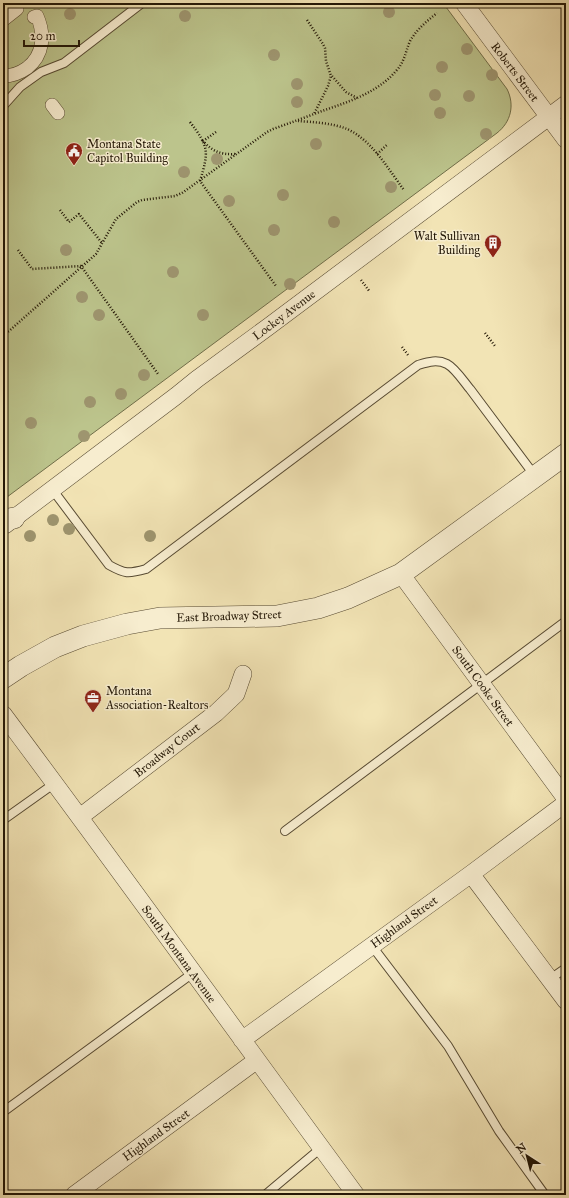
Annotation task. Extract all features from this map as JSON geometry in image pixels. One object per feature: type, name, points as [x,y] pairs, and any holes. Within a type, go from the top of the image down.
[{"type":"street","points":[[3,20],[17,9],[12,3]]},
{"type":"street","name":"Roberts Street","points":[[464,3],[566,140]]},
{"type":"street","points":[[3,76],[15,75],[27,71],[36,59],[42,42],[42,32],[37,16],[34,17]]},
{"type":"street","name":"Lockey Avenue","points":[[7,521],[170,401],[197,379],[566,104]]},
{"type":"street","name":"East Broadway Street","points":[[3,678],[55,647],[83,636],[127,624],[160,618],[277,616],[318,608],[348,598],[401,574],[566,454]]},
{"type":"street","name":"South Cooke Street","points":[[401,574],[566,799]]},
{"type":"street","name":"Broadway Court","points":[[80,817],[216,712],[236,694],[243,674]]},
{"type":"street","name":"South Montana Avenue","points":[[3,714],[55,782],[356,1195]]},
{"type":"street","name":"Highland Street","points":[[242,1040],[471,874],[566,803]]},
{"type":"street","points":[[471,874],[566,1001]]},
{"type":"street","name":"Highland Street","points":[[74,1195],[257,1060]]},
{"type":"lane","points":[[3,106],[20,87],[27,71],[41,72],[64,63],[142,3]]},
{"type":"lane","points":[[52,489],[109,565],[121,572],[132,573],[146,569],[418,366],[431,361],[438,361],[448,364],[457,373],[500,428],[535,477]]},
{"type":"lane","points":[[285,831],[566,621]]},
{"type":"lane","points":[[3,820],[55,782]]},
{"type":"lane","points":[[372,946],[448,1046],[499,1131],[545,1195]]},
{"type":"lane","points":[[550,980],[566,968]]},
{"type":"lane","points":[[3,1112],[193,973]]},
{"type":"lane","points":[[265,1195],[321,1148]]},
{"type":"path","points":[[3,335],[96,254],[116,219],[137,202],[179,195],[267,132],[357,98],[377,88],[392,76],[402,64],[410,42],[417,31],[437,13]]},
{"type":"path","points":[[307,20],[325,48],[326,61],[331,76],[346,92],[357,98]]},
{"type":"path","points":[[314,114],[328,86],[331,76]]},
{"type":"path","points":[[297,121],[315,122],[346,129],[363,140],[377,154],[404,190]]},
{"type":"path","points":[[190,122],[203,141],[214,150],[226,154],[236,154]]},
{"type":"path","points":[[203,141],[216,132]]},
{"type":"path","points":[[203,141],[206,155],[200,181],[276,286]]},
{"type":"path","points":[[377,154],[388,144]]},
{"type":"path","points":[[60,210],[69,222],[79,214],[102,243]]},
{"type":"path","points":[[18,250],[32,268],[82,266]]},
{"type":"path","points":[[82,266],[158,374]]},
{"type":"path","points":[[361,280],[370,292]]},
{"type":"path","points":[[485,333],[495,346]]},
{"type":"path","points":[[402,347],[408,355]]},
{"type":"green space","points":[[3,3],[443,3],[507,89],[511,101],[510,113],[506,124],[497,133],[3,500]]},
{"type":"place","name":"Montana State Capitol Building","points":[[74,166]]},
{"type":"place","name":"Walt Sullivan Building","points":[[493,258]]},
{"type":"place","name":"Montana Association-Realtors","points":[[93,713]]}]
